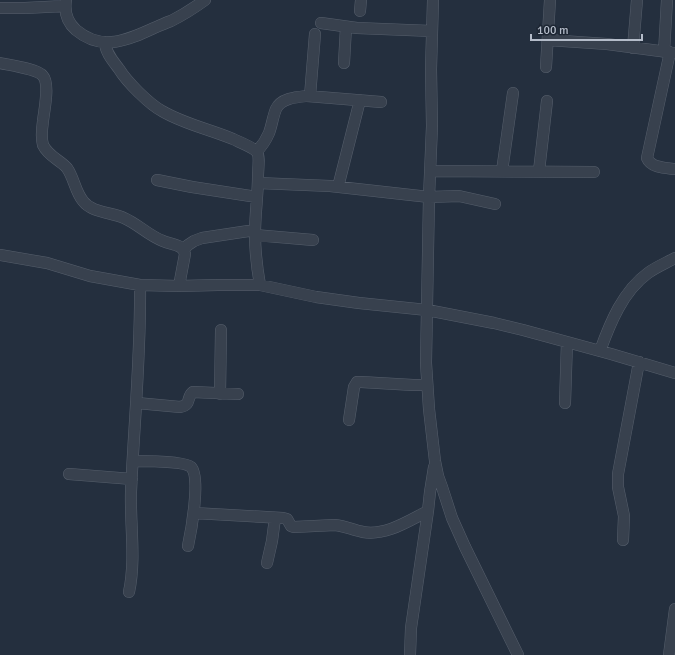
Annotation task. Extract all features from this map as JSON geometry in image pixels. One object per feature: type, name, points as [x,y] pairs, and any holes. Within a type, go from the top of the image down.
[{"type":"street","points":[[0,8],[66,3],[65,13],[72,27],[78,32],[92,40],[115,43],[127,40],[171,21],[205,0]]},
{"type":"street","points":[[433,0],[431,69],[432,126],[429,197],[426,363],[435,461],[438,476],[452,518],[518,655]]},
{"type":"street","points":[[546,67],[550,0]]},
{"type":"street","points":[[633,48],[637,0]]},
{"type":"street","points":[[667,0],[670,52],[647,158],[648,162],[653,165],[675,169]]},
{"type":"street","points":[[321,23],[369,29],[432,31]]},
{"type":"street","points":[[344,63],[346,27]]},
{"type":"street","points":[[310,96],[315,34]]},
{"type":"street","points":[[548,40],[607,44],[670,52]]},
{"type":"street","points":[[105,42],[106,50],[123,76],[147,100],[161,111],[246,145],[258,154],[255,232],[257,271],[260,285]]},
{"type":"street","points":[[0,63],[27,69],[40,73],[44,76],[46,81],[46,90],[42,130],[43,145],[48,152],[67,169],[83,202],[94,210],[124,218],[165,242],[180,246],[184,249],[186,254],[179,286]]},
{"type":"street","points":[[502,171],[513,93]]},
{"type":"street","points":[[256,151],[266,140],[276,108],[279,104],[289,99],[297,96],[310,96],[381,102]]},
{"type":"street","points":[[338,186],[360,100]]},
{"type":"street","points":[[539,172],[548,101]]},
{"type":"street","points":[[430,171],[594,172]]},
{"type":"street","points":[[157,180],[257,197]]},
{"type":"street","points":[[258,183],[338,186],[429,197],[459,196],[495,204]]},
{"type":"street","points":[[184,249],[188,245],[202,238],[255,232],[313,240]]},
{"type":"street","points":[[0,255],[41,262],[90,276],[140,285],[260,285],[316,297],[427,310],[494,323],[600,351],[675,373]]},
{"type":"street","points":[[600,351],[607,332],[622,302],[631,290],[649,273],[675,258]]},
{"type":"street","points":[[129,592],[133,568],[131,506],[137,403],[140,285]]},
{"type":"street","points":[[220,394],[221,330]]},
{"type":"street","points":[[565,403],[567,342]]},
{"type":"street","points":[[623,540],[624,516],[618,487],[618,474],[639,362]]},
{"type":"street","points":[[349,420],[354,387],[357,382],[427,386]]},
{"type":"street","points":[[137,403],[184,406],[187,404],[193,392],[238,394]]},
{"type":"street","points":[[133,461],[180,463],[185,464],[194,471],[194,513],[188,546]]},
{"type":"street","points":[[410,655],[411,628],[428,511],[430,487],[435,461]]},
{"type":"street","points":[[69,474],[132,479]]},
{"type":"street","points":[[194,513],[287,518],[291,526],[294,527],[342,525],[370,533],[388,530],[428,511]]},
{"type":"street","points":[[267,563],[275,518]]},
{"type":"street","points":[[669,655],[675,609]]}]
